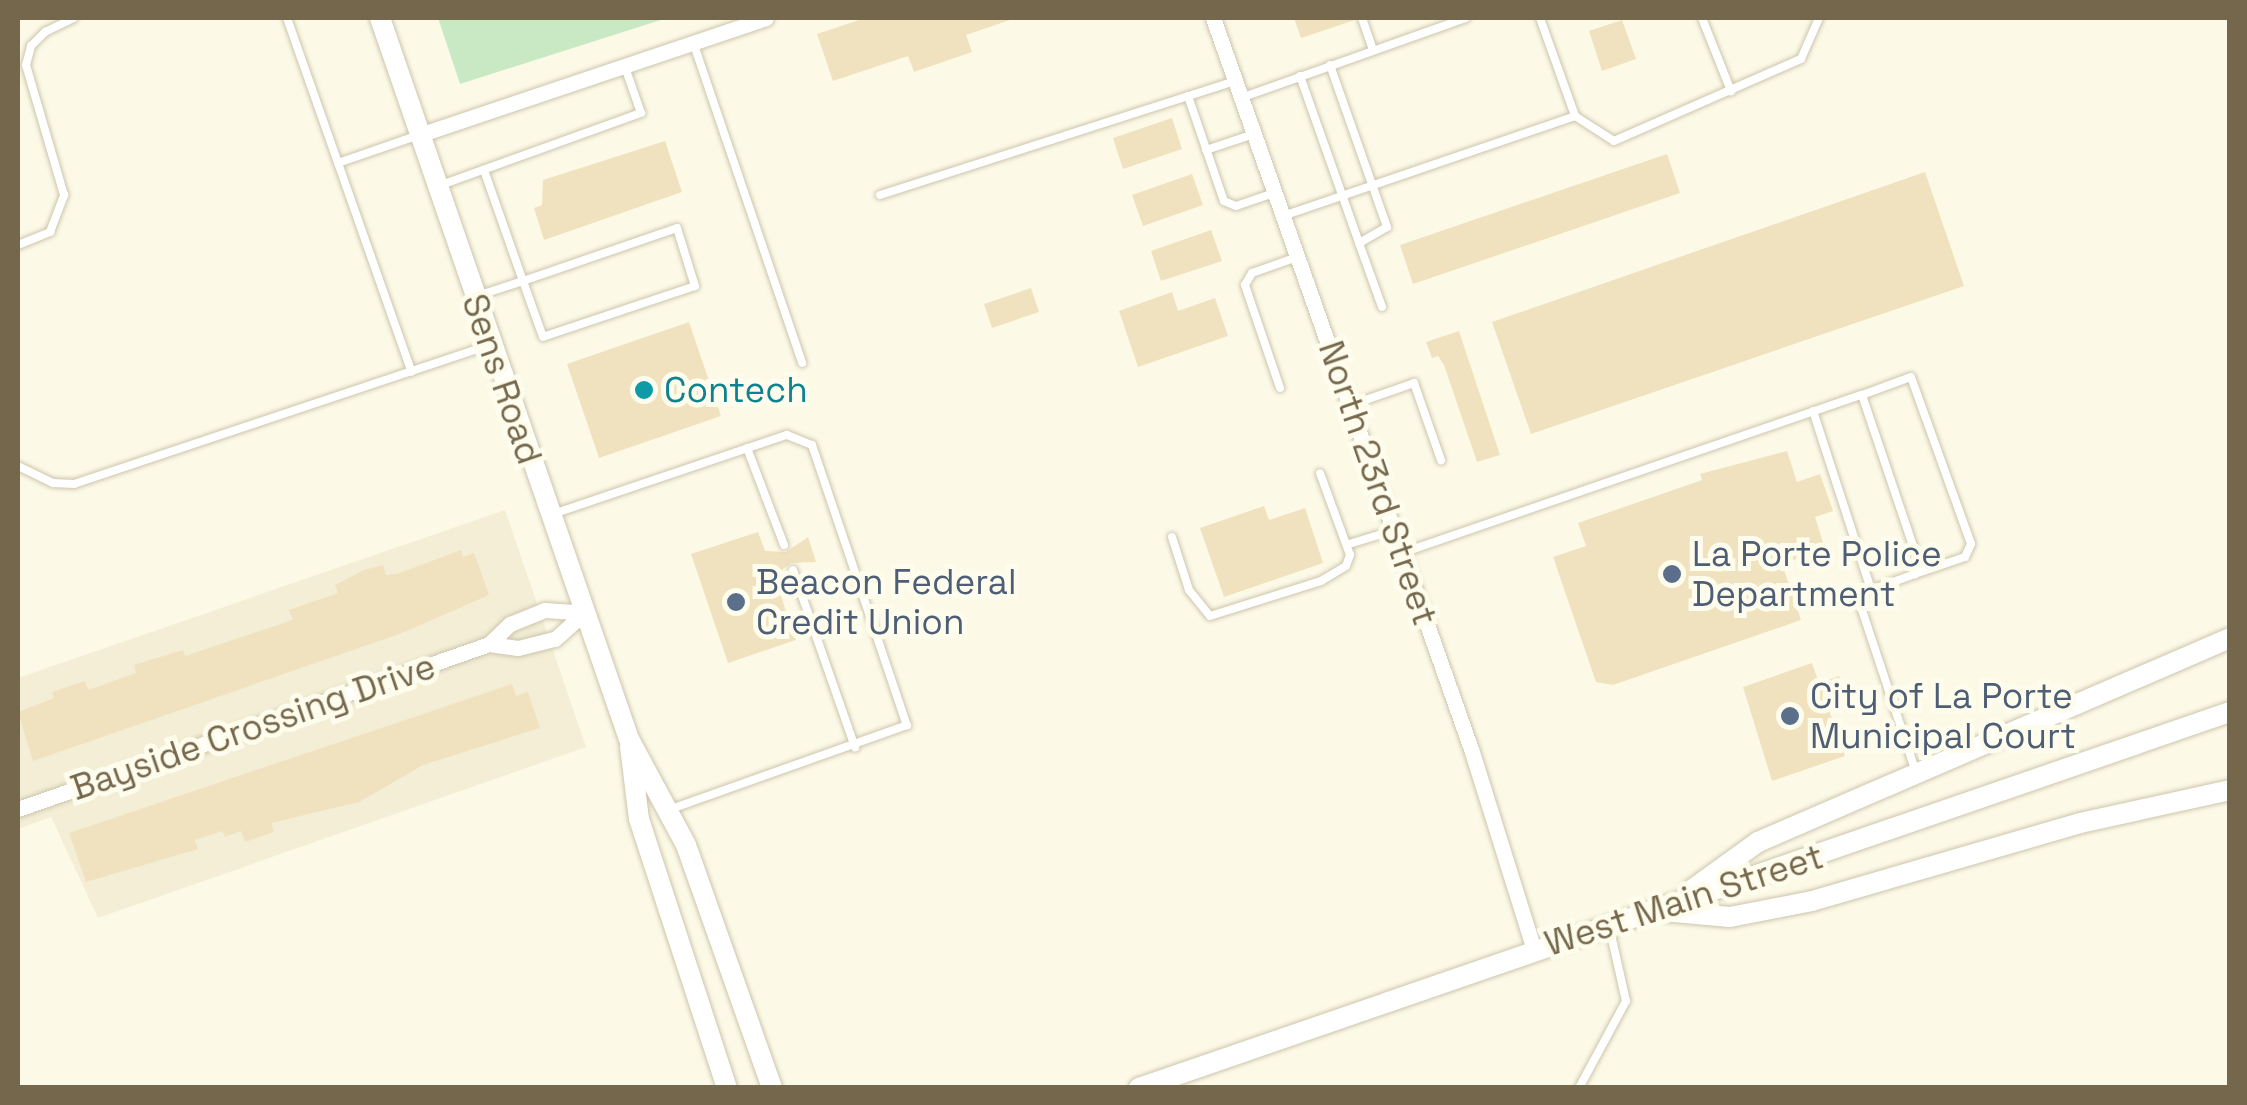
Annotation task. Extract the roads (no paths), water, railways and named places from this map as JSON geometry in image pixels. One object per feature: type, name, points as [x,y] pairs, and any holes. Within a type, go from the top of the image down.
[{"type":"main road","name":"Sens Road","points":[[380,18],[629,740]]},
{"type":"main road","points":[[1664,907],[1758,842],[2230,638]]},
{"type":"main road","name":"West Main Street","points":[[1139,1088],[2230,712]]},
{"type":"main road","points":[[629,740],[671,809],[772,1088]]},
{"type":"main road","points":[[629,740],[639,819],[727,1088]]},
{"type":"main road","points":[[1664,907],[1730,916],[1812,901],[2062,828],[2230,790]]},
{"type":"main road","points":[[639,819],[671,809]]},
{"type":"street","points":[[419,135],[766,18]]},
{"type":"street","name":"North 23rd Street","points":[[1214,18],[1395,530],[1534,950]]},
{"type":"street","name":"Bayside Crossing Drive","points":[[18,808],[488,644],[510,624],[545,610],[584,613]]},
{"type":"street","name":"Bayside Crossing Drive","points":[[488,644],[518,648],[555,640],[584,613]]},
{"type":"lane","points":[[18,245],[50,232],[64,196],[26,65],[31,46],[45,32],[74,18]]},
{"type":"lane","points":[[287,18],[412,372]]},
{"type":"lane","points":[[1362,18],[1373,50]]},
{"type":"lane","points":[[1241,98],[1466,18]]},
{"type":"lane","points":[[1540,18],[1575,116],[1614,141],[1801,59],[1818,18]]},
{"type":"lane","points":[[1702,18],[1732,91]]},
{"type":"lane","points":[[693,42],[802,363]]},
{"type":"lane","points":[[437,186],[641,113],[624,65]]},
{"type":"lane","points":[[1330,65],[1387,227],[1359,243]]},
{"type":"lane","points":[[1300,76],[1382,307]]},
{"type":"lane","points":[[880,196],[1235,80]]},
{"type":"lane","points":[[1188,96],[1229,206],[1275,192]]},
{"type":"lane","points":[[1283,216],[1575,116]]},
{"type":"lane","points":[[1206,150],[1254,134]]},
{"type":"lane","points":[[338,163],[419,135]]},
{"type":"lane","points":[[474,297],[523,281],[677,228],[695,286],[543,337],[523,281],[484,170]]},
{"type":"lane","points":[[1280,388],[1245,285],[1252,272],[1298,256]]},
{"type":"lane","points":[[18,466],[40,479],[74,484],[490,345]]},
{"type":"lane","points":[[1402,553],[1911,377],[1970,544],[1965,558],[1860,597],[1917,773]]},
{"type":"lane","points":[[1351,405],[1414,384],[1441,460]]},
{"type":"lane","points":[[1862,395],[1919,562],[1916,574]]},
{"type":"lane","points":[[1813,411],[1871,590]]},
{"type":"lane","points":[[550,516],[787,434],[812,445],[908,717],[897,732],[671,809]]},
{"type":"lane","points":[[747,448],[784,545]]},
{"type":"lane","points":[[1172,537],[1189,590],[1210,616],[1339,572],[1349,561],[1349,544],[1320,473]]},
{"type":"lane","points":[[1349,544],[1395,530]]},
{"type":"lane","points":[[793,570],[854,747]]},
{"type":"lane","points":[[1580,1088],[1626,1000],[1609,925]]},
{"type":"place","name":"Contech","points":[[644,390]]},
{"type":"place","name":"La Porte Police Department","points":[[1672,574]]},
{"type":"place","name":"Beacon Federal Credit Union","points":[[736,602]]},
{"type":"place","name":"City of La Porte Municipal Court","points":[[1790,716]]}]
